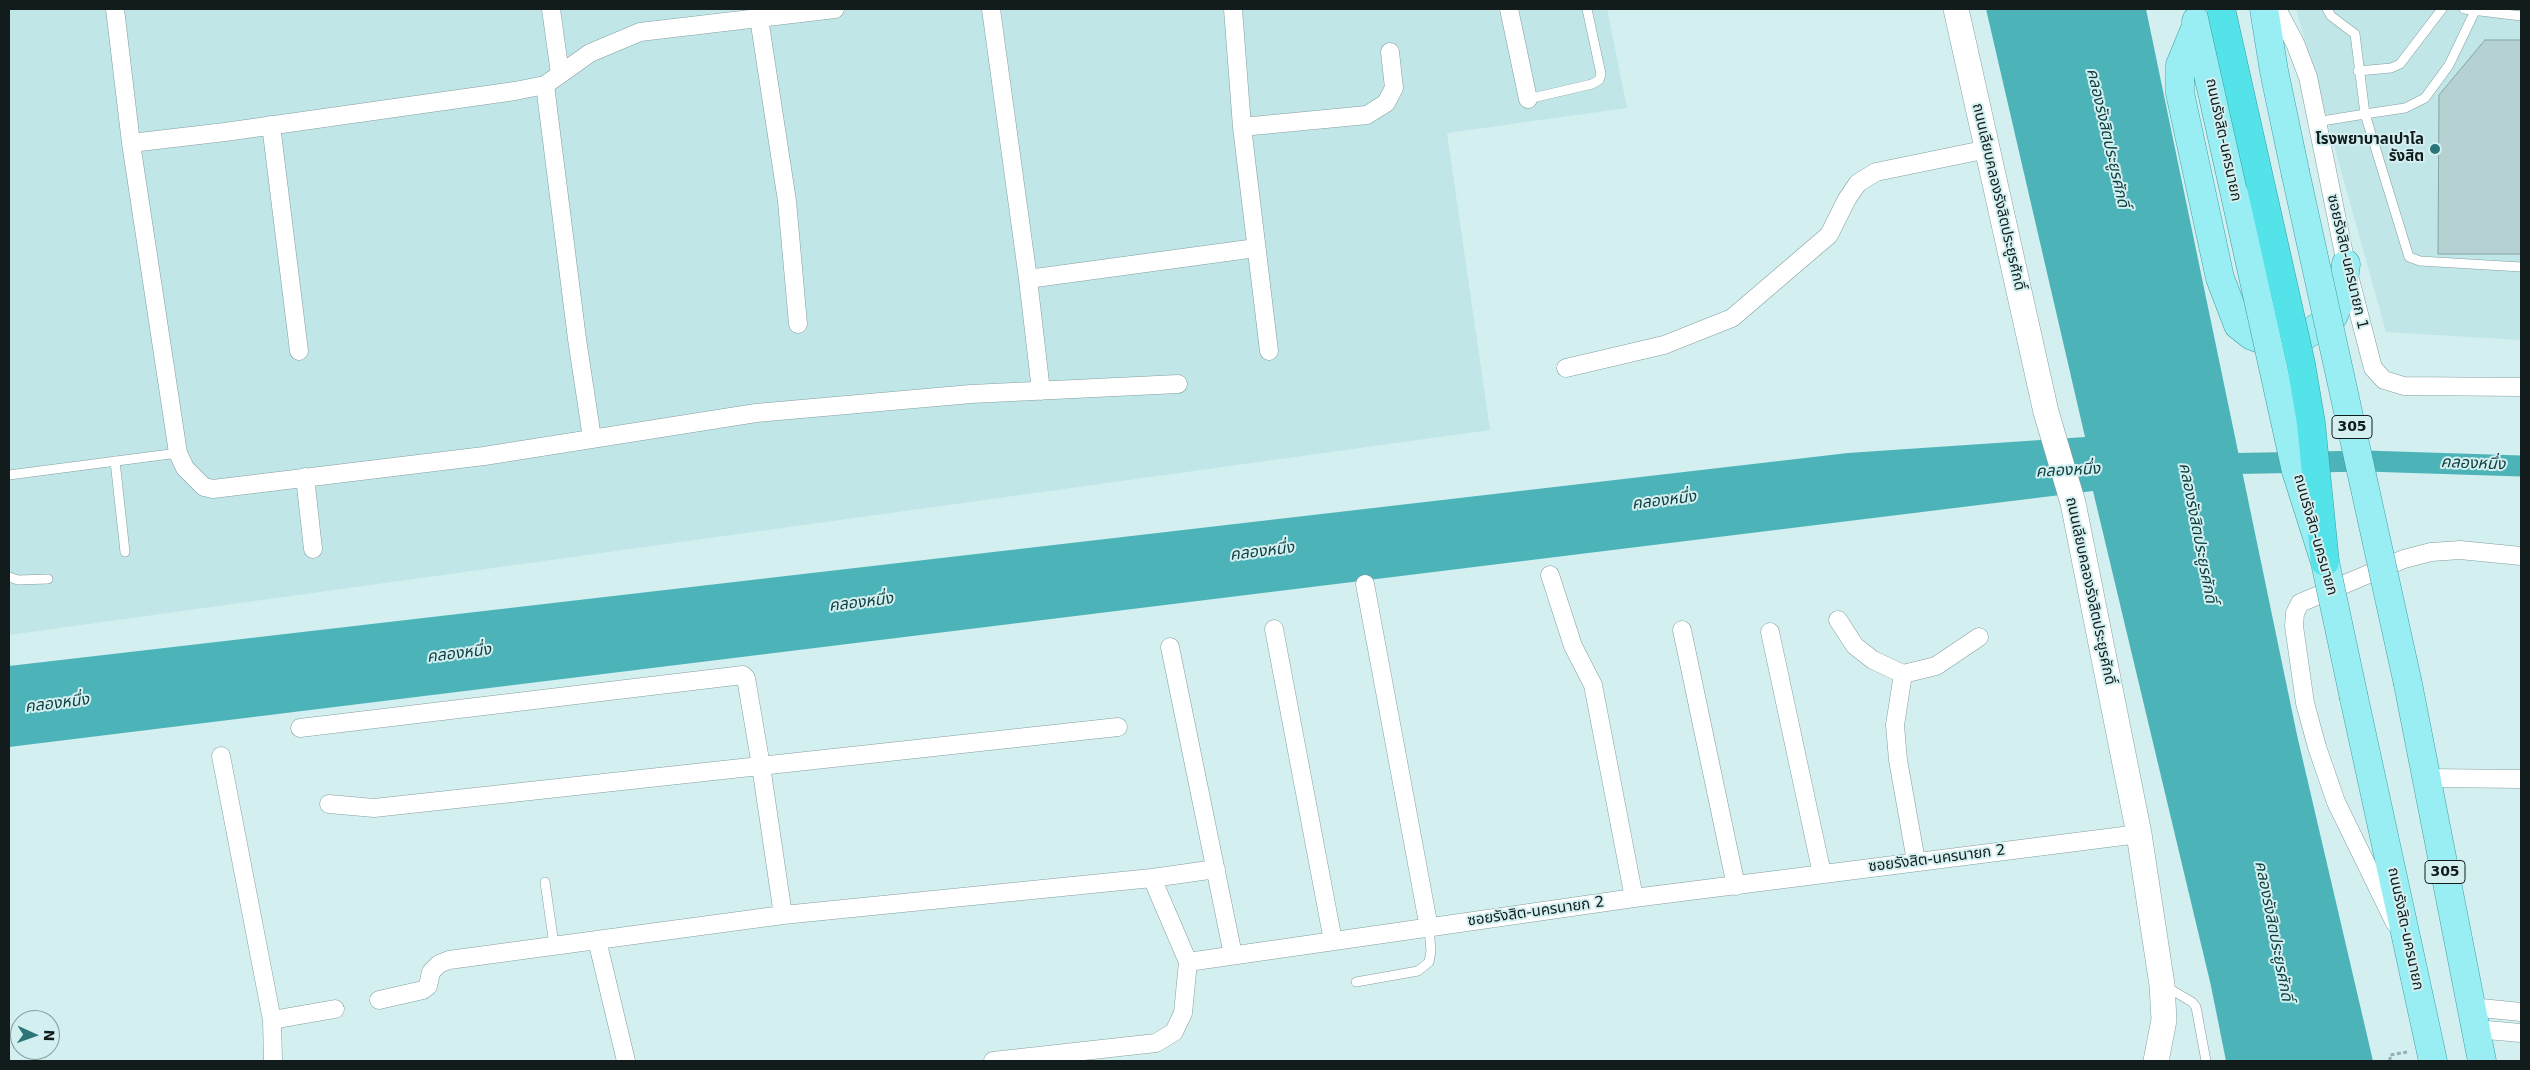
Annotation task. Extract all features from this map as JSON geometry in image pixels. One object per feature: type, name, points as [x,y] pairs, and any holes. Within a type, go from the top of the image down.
[{"type":"highway","points":[[2221,9],[2302,374],[2318,476],[2325,562]]},
{"type":"main road","name":"305","points":[[2264,9],[2274,72],[2295,171],[2408,684],[2482,1061]]},
{"type":"main road","name":"ถนนรังสิต-นครนายก","points":[[2196,16],[2296,470],[2325,562],[2433,1061]]},
{"type":"main road","points":[[2196,16],[2180,65],[2180,93],[2220,278],[2238,325],[2252,336],[2268,342],[2303,337],[2333,317],[2342,296],[2346,264]]},
{"type":"street","points":[[115,9],[131,143],[178,452],[185,468],[204,487],[213,489],[484,456],[756,413],[971,394],[1178,384]]},
{"type":"street","points":[[551,9],[560,74]]},
{"type":"street","points":[[131,143],[515,91],[545,85],[590,53],[640,32],[835,9]]},
{"type":"street","points":[[991,9],[1028,279],[1041,391]]},
{"type":"street","points":[[1233,9],[1242,127],[1269,351]]},
{"type":"street","points":[[1509,9],[1528,99]]},
{"type":"street","name":"ถนนเลียบคลองรังสิตประยูรศักดิ์","points":[[1956,9],[2046,412],[2073,503],[2139,834],[2162,985],[2164,1020],[2156,1061]]},
{"type":"street","name":"ซอยรังสิต-นครนายก 1","points":[[2277,9],[2295,43],[2308,77],[2346,264],[2373,368],[2384,380],[2404,386],[2521,387]]},
{"type":"street","points":[[759,18],[787,201],[798,324]]},
{"type":"street","points":[[1242,127],[1367,115],[1386,103],[1394,88],[1390,52]]},
{"type":"street","points":[[545,85],[577,338],[592,438]]},
{"type":"street","points":[[271,125],[299,352]]},
{"type":"street","points":[[1566,368],[1664,345],[1732,318],[1829,235],[1847,199],[1858,183],[1876,172],[1988,149]]},
{"type":"street","points":[[1028,279],[1256,248]]},
{"type":"street","points":[[305,477],[313,549]]},
{"type":"street","points":[[2410,955],[2336,802],[2317,747],[2306,703],[2294,626],[2295,613],[2300,603],[2404,559],[2422,554],[2460,550],[2521,556]]},
{"type":"street","points":[[1550,575],[1573,646],[1593,685],[1634,898]]},
{"type":"street","points":[[1365,584],[1429,928]]},
{"type":"street","points":[[1838,620],[1855,646],[1873,660],[1903,674],[1936,666],[1979,637]]},
{"type":"street","points":[[1274,629],[1333,941]]},
{"type":"street","points":[[1682,630],[1736,886]]},
{"type":"street","points":[[1770,632],[1822,874]]},
{"type":"street","points":[[1170,647],[1233,955]]},
{"type":"street","points":[[300,728],[739,674],[746,678],[783,915]]},
{"type":"street","points":[[1903,674],[1895,725],[1898,760],[1916,861]]},
{"type":"street","points":[[328,804],[374,808],[1118,727]]},
{"type":"street","points":[[221,756],[272,1020],[273,1061]]},
{"type":"street","points":[[2427,778],[2521,779]]},
{"type":"street","name":"ซอยรังสิต-นครนายก 2","points":[[1188,962],[1634,898],[2139,834]]},
{"type":"street","points":[[379,1000],[423,990],[428,986],[431,972],[438,964],[449,960],[783,915],[1152,878],[1216,869]]},
{"type":"street","points":[[993,1061],[1156,1043],[1174,1032],[1183,1013],[1188,962],[1152,878]]},
{"type":"street","points":[[597,940],[626,1061]]},
{"type":"street","points":[[272,1020],[335,1009]]},
{"type":"street","points":[[2473,1018],[2521,1012]]},
{"type":"street","points":[[2473,1018],[2521,1032]]},
{"type":"lane","points":[[1528,99],[1592,84],[1599,80],[1601,74],[1587,9]]},
{"type":"lane","points":[[2327,9],[2331,16],[2355,34],[2358,71],[2365,114],[2409,257],[2420,261],[2521,267]]},
{"type":"lane","points":[[2358,71],[2391,68],[2400,64],[2442,9]]},
{"type":"lane","points":[[2464,9],[2521,16]]},
{"type":"lane","points":[[2316,122],[2405,108],[2426,98],[2449,65],[2474,11]]},
{"type":"lane","points":[[9,475],[178,452]]},
{"type":"lane","points":[[115,461],[125,552]]},
{"type":"lane","points":[[9,576],[18,580],[48,579]]},
{"type":"lane","points":[[545,882],[554,945]]},
{"type":"lane","points":[[1356,982],[1418,971],[1428,962],[1431,952],[1429,928]]},
{"type":"lane","points":[[2162,985],[2192,1002],[2196,1007],[2206,1061]]},
{"type":"shaded area","points":[[9,9],[1607,9],[1627,108],[1447,133],[1490,430],[9,635]]},
{"type":"shaded area","name":"โรงพยาบาลเปาโล รังสิต","points":[[2296,9],[2521,9],[2521,340],[2386,332]]},
{"type":"water","name":"คลองรังสิตประยูรศักดิ์","points":[[1986,9],[2146,9],[2297,735],[2373,1061],[2226,1061],[2211,986],[2093,491],[9,747],[9,666],[1848,453],[2085,437]]},
{"type":"building","points":[[2485,40],[2521,40],[2521,254],[2438,254],[2439,95]]},
{"type":"waterway","name":"คลองหนึ่ง","points":[[2212,464],[2366,461],[2521,466]]},
{"type":"place","name":"โรงพยาบาลเปาโล รังสิต","points":[[2435,149]]}]
